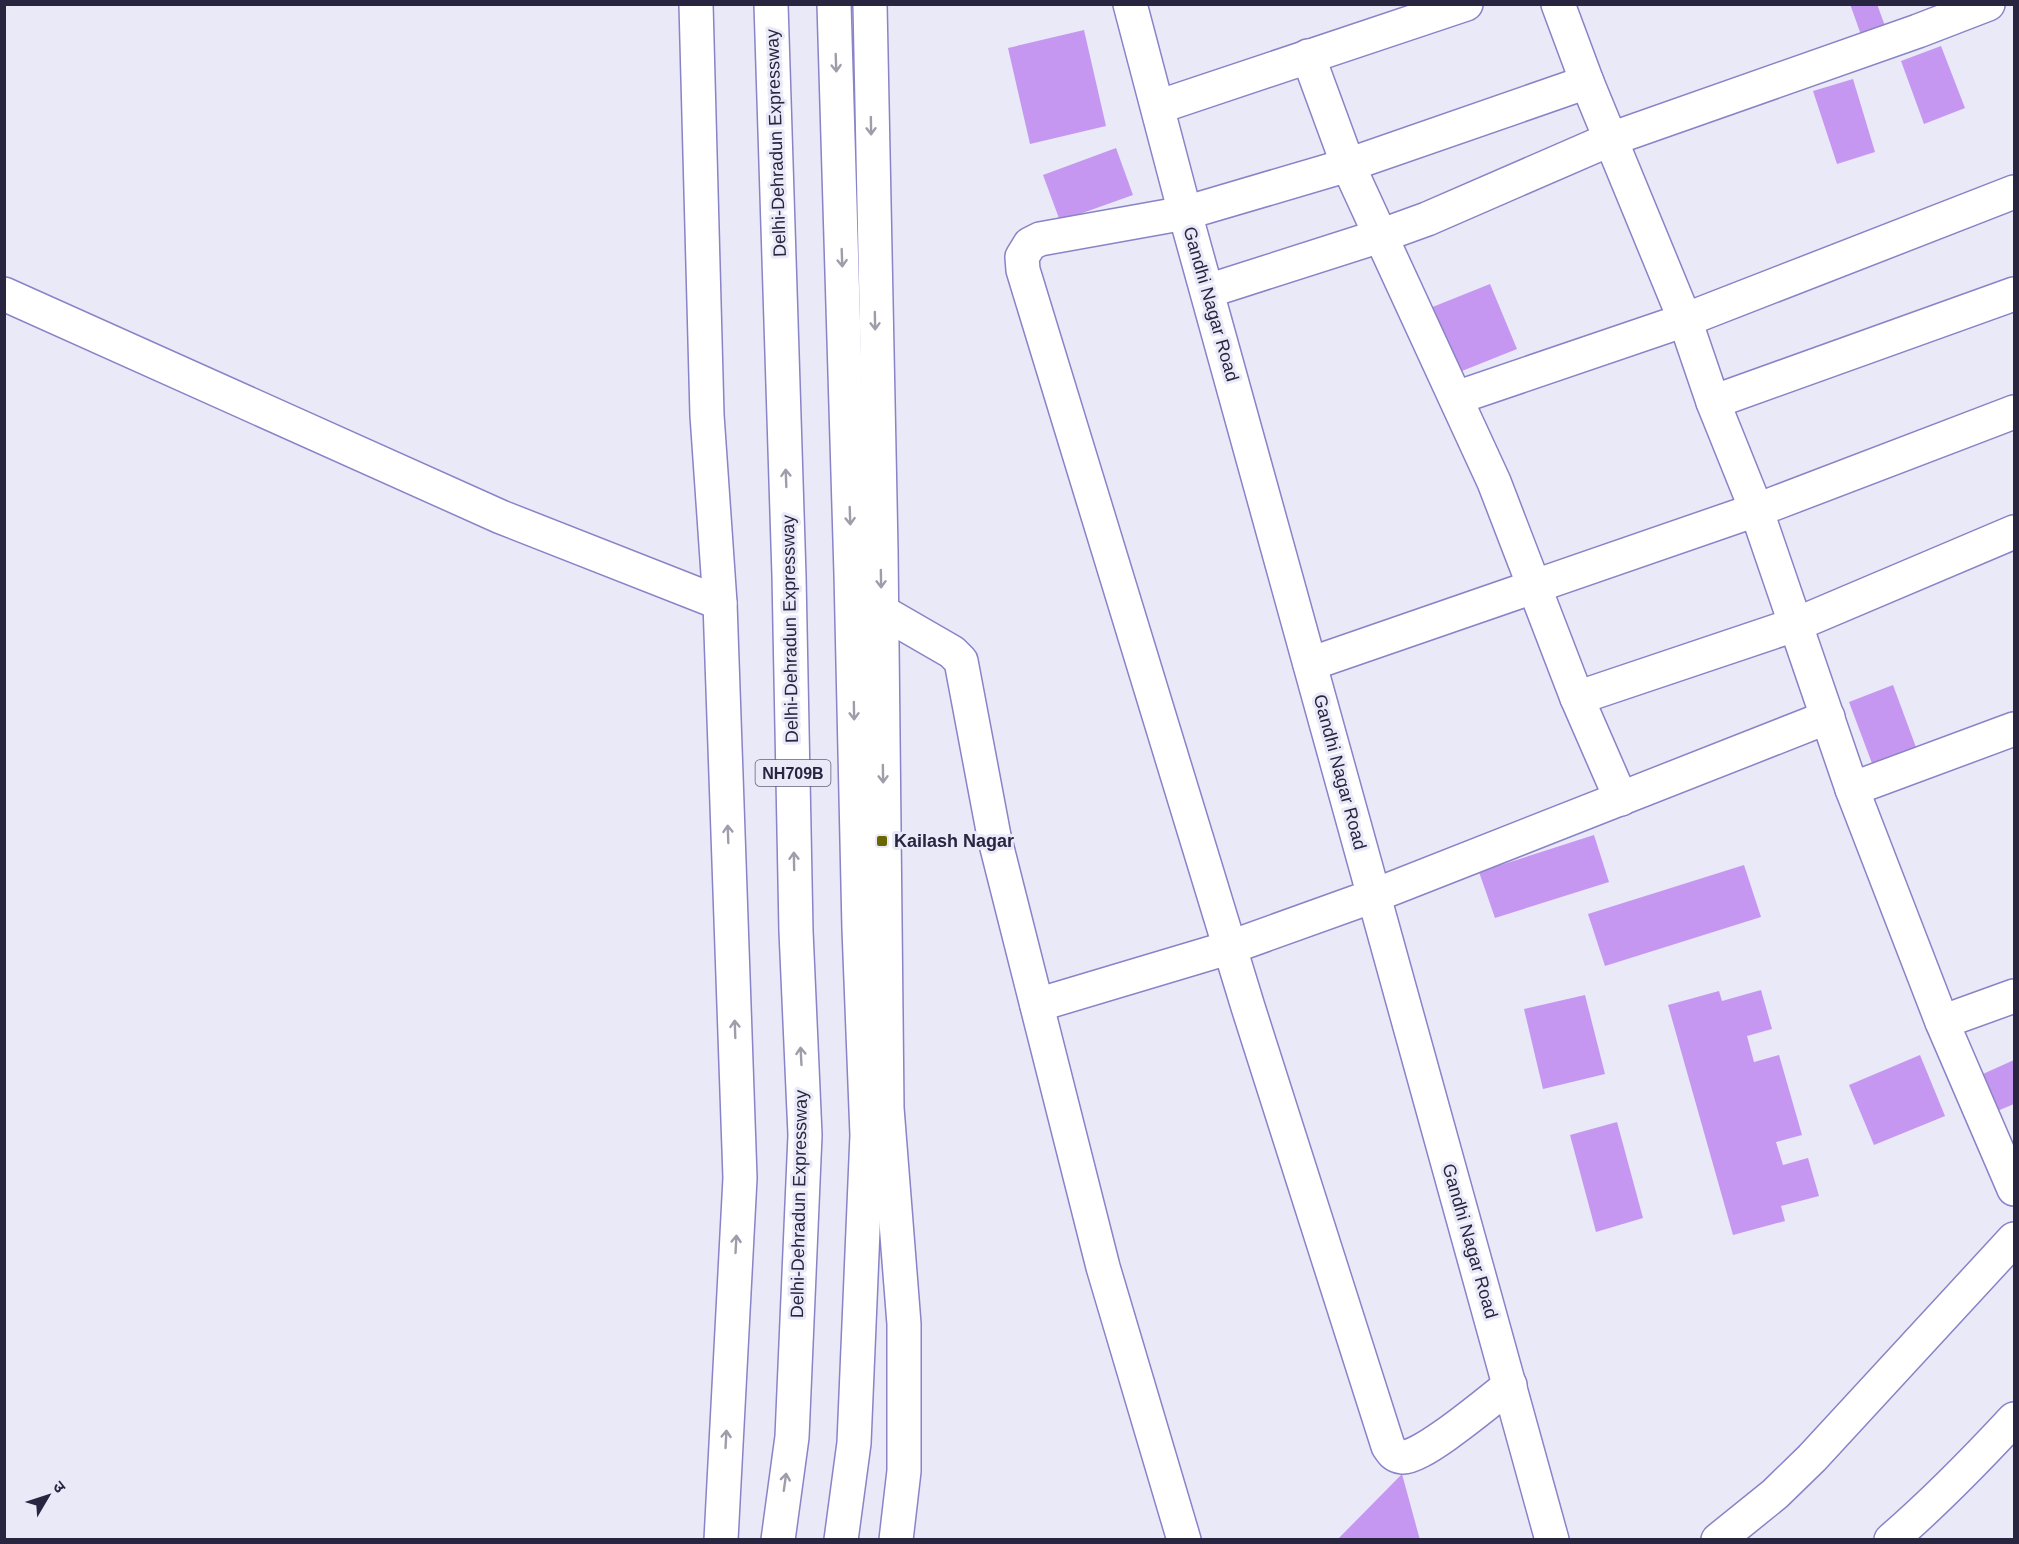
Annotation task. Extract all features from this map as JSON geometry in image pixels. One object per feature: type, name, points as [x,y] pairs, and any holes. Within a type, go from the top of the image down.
[{"type":"main road","points":[[696,4],[707,415],[720,603],[740,1178],[721,1539]]},
{"type":"main road","name":"Delhi-Dehradun Expressway","points":[[771,4],[789,576],[796,930],[805,1135],[792,1437],[778,1539]]},
{"type":"main road","name":"NH709B","points":[[834,4],[859,929],[867,1135],[854,1443],[841,1539]]},
{"type":"main road","points":[[870,4],[887,1108],[904,1324],[904,1471],[896,1539]]},
{"type":"main road","name":"Gandhi Nagar Road","points":[[1130,4],[1185,213],[1552,1539]]},
{"type":"main road","points":[[1158,107],[1466,4]]},
{"type":"main road","points":[[1558,4],[1587,82],[1685,320],[1713,402],[1756,509],[1852,789],[1942,1022],[2014,1189]]},
{"type":"main road","points":[[1208,291],[1427,219],[1611,139],[1907,35],[1988,4]]},
{"type":"main road","points":[[1308,56],[1348,165],[1494,482],[1577,698],[1621,799]]},
{"type":"main road","points":[[1510,1385],[1426,1449],[1410,1457],[1393,1454],[1388,1446],[1248,1007],[1027,282],[1022,257],[1030,244],[1040,239],[1185,213],[1348,165],[1587,82]]},
{"type":"main road","points":[[1456,398],[1685,320],[2014,192]]},
{"type":"main road","points":[[4,294],[501,517],[720,603]]},
{"type":"main road","points":[[1713,402],[2014,294]]},
{"type":"main road","points":[[1310,664],[1756,509],[2014,412]]},
{"type":"main road","points":[[1577,698],[1797,624],[2014,532]]},
{"type":"main road","points":[[881,611],[952,652],[961,661],[994,836],[1103,1267],[1184,1539]]},
{"type":"main road","points":[[1037,1005],[1231,946],[1373,896],[1828,717]]},
{"type":"main road","points":[[1852,789],[2014,729]]},
{"type":"main road","points":[[1942,1022],[2014,996]]},
{"type":"main road","points":[[1718,1539],[1775,1494],[1812,1458],[2014,1239]]},
{"type":"main road","points":[[1891,1539],[1916,1519],[1970,1467],[2014,1419]]},
{"type":"building","points":[[1850,4],[1877,4],[1889,37],[1865,46]]},
{"type":"building","points":[[1084,30],[1106,126],[1030,144],[1008,48]]},
{"type":"building","points":[[1941,46],[1965,108],[1924,124],[1901,61]]},
{"type":"building","points":[[1853,79],[1875,152],[1837,164],[1813,91]]},
{"type":"building","points":[[1116,148],[1133,195],[1060,221],[1043,175]]},
{"type":"building","points":[[1490,284],[1517,349],[1457,373],[1430,308]]},
{"type":"building","points":[[1893,685],[1917,750],[1873,766],[1849,702]]},
{"type":"building","points":[[1594,835],[1609,882],[1495,918],[1479,872]]},
{"type":"building","points":[[1744,865],[1761,917],[1605,966],[1588,914]]},
{"type":"building","points":[[1761,990],[1772,1029],[1747,1036],[1754,1062],[1779,1055],[1802,1135],[1776,1142],[1783,1165],[1808,1158],[1819,1196],[1781,1206],[1785,1221],[1733,1235],[1668,1005],[1719,991],[1722,1001]]},
{"type":"building","points":[[1585,995],[1605,1074],[1543,1089],[1524,1009]]},
{"type":"building","points":[[1920,1055],[1945,1116],[1874,1145],[1849,1085]]},
{"type":"building","points":[[2014,1060],[2014,1104],[1990,1114],[1974,1078]]},
{"type":"building","points":[[1617,1122],[1643,1218],[1596,1232],[1570,1135]]},
{"type":"building","points":[[1402,1474],[1420,1540],[1337,1540]]},
{"type":"place","name":"Kailash Nagar","points":[[882,841]]}]
